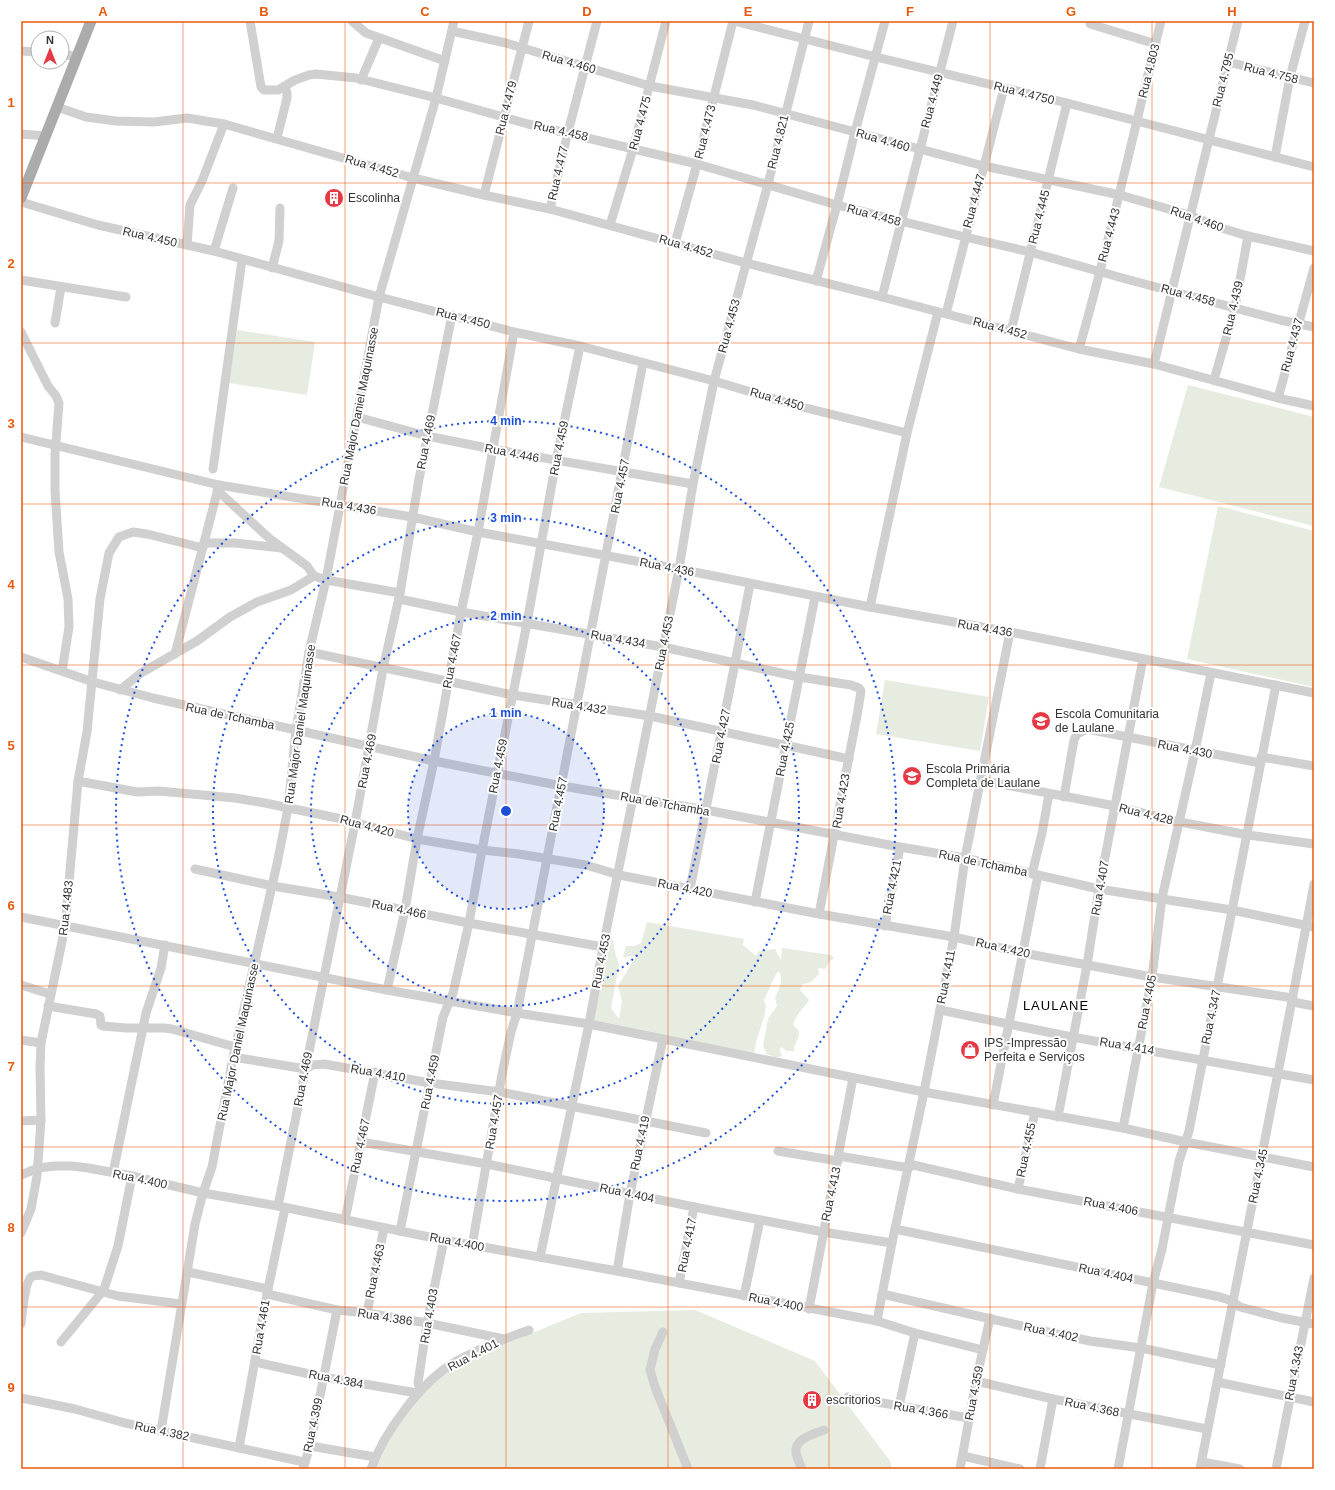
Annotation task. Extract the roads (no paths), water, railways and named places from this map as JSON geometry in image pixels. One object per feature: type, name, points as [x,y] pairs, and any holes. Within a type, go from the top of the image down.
[{"type":"main road","points":[[21,198],[91,21]]},
{"type":"street","points":[[250,21],[262,89],[269,91],[278,90],[285,87],[286,90],[287,98],[277,138]]},
{"type":"street","points":[[352,21],[366,33],[445,61]]},
{"type":"street","name":"Rua Major Daniel Maquinasse","points":[[161,1431],[195,1224],[212,1167],[234,1052],[273,886],[288,808],[296,730],[309,652],[326,580],[341,505],[379,297],[436,98],[454,21]]},
{"type":"street","name":"Rua 4.479","points":[[484,195],[529,21]]},
{"type":"street","name":"Rua 4.477","points":[[550,209],[568,132],[597,21]]},
{"type":"street","name":"Rua 4.475","points":[[610,225],[633,149],[666,21]]},
{"type":"street","name":"Rua 4.4750","points":[[733,21],[1067,103],[1314,167]]},
{"type":"street","name":"Rua 4.473","points":[[675,243],[697,164],[733,21]]},
{"type":"street","name":"Rua 4.821","points":[[746,263],[768,184],[809,21]]},
{"type":"street","points":[[816,281],[885,21]]},
{"type":"street","name":"Rua 4.449","points":[[882,297],[953,21]]},
{"type":"street","name":"Rua 4.803","points":[[1136,121],[1161,21]]},
{"type":"street","name":"Rua 4.795","points":[[1154,364],[1189,215],[1238,21]]},
{"type":"street","points":[[1274,157],[1290,77],[1305,21]]},
{"type":"street","points":[[1090,24],[1156,44]]},
{"type":"street","name":"Rua 4.460","points":[[452,31],[522,48],[650,86],[785,113],[919,150],[984,166],[1120,195],[1189,215],[1218,227],[1248,236],[1314,251]]},
{"type":"street","points":[[361,80],[379,38]]},
{"type":"street","points":[[70,56],[77,56]]},
{"type":"street","name":"Rua 4.758","points":[[1228,62],[1314,83]]},
{"type":"street","name":"Rua 4.458","points":[[285,87],[295,80],[309,74],[361,80],[436,98],[504,117],[697,164],[901,222],[1030,252],[1314,327]]},
{"type":"street","name":"Rua 4.447","points":[[870,608],[907,433],[965,237],[1004,88]]},
{"type":"street","name":"Rua 4.445","points":[[1011,331],[1067,103]]},
{"type":"street","name":"Rua 4.452","points":[[57,108],[86,117],[116,121],[154,122],[187,118],[224,124],[413,178],[550,209],[746,263],[1079,349],[1154,364],[1278,398],[1314,406]]},
{"type":"street","name":"Rua 4.443","points":[[1079,349],[1120,195],[1136,121]]},
{"type":"street","points":[[187,245],[190,205],[202,181],[224,124]]},
{"type":"street","points":[[21,134],[46,136]]},
{"type":"street","points":[[214,251],[233,188]]},
{"type":"street","name":"Rua 4.450","points":[[21,202],[98,225],[214,251],[379,297],[514,332],[580,346],[643,362],[798,406],[907,433]]},
{"type":"street","points":[[272,268],[279,241],[280,208]]},
{"type":"street","name":"Rua 4.439","points":[[1214,380],[1235,307],[1248,236]]},
{"type":"street","points":[[213,469],[242,260]]},
{"type":"street","name":"Rua 4.453","points":[[540,1257],[619,875],[714,381],[746,263]]},
{"type":"street","name":"Rua 4.437","points":[[1278,398],[1314,268]]},
{"type":"street","points":[[21,280],[126,297]]},
{"type":"street","points":[[55,322],[61,287]]},
{"type":"street","name":"Rua 4.469","points":[[282,1207],[323,976],[355,823],[383,669],[399,596],[412,517],[452,315]]},
{"type":"street","points":[[21,332],[48,386],[58,400],[55,490],[59,552],[68,599],[68,638],[62,671]]},
{"type":"street","name":"Rua 4.467","points":[[387,990],[405,910],[417,839],[434,762],[514,332]]},
{"type":"street","name":"Rua 4.459","points":[[400,1232],[443,1017],[453,993],[469,924],[482,850],[527,623],[556,461],[580,346]]},
{"type":"street","name":"Rua 4.457","points":[[472,1246],[511,1032],[517,1013],[533,934],[607,556],[643,362]]},
{"type":"street","name":"Rua 4.446","points":[[357,417],[428,436],[492,449],[693,484]]},
{"type":"street","name":"Rua 4.436","points":[[21,437],[218,488],[341,505],[412,517],[478,532],[679,569],[870,608],[1010,632],[1314,693]]},
{"type":"street","points":[[174,654],[204,546],[218,488]]},
{"type":"street","points":[[120,690],[141,673],[197,641],[224,621],[257,602],[291,590],[314,576],[307,566],[281,548],[254,526],[218,488]]},
{"type":"street","name":"Rua 4.483","points":[[21,1233],[31,1210],[38,1168],[41,1120],[41,1043],[65,927],[78,781],[87,732],[103,581],[109,553],[119,537],[133,532],[204,546],[235,543],[281,548]]},
{"type":"street","name":"Rua 4.434","points":[[314,576],[461,612],[663,647],[799,677],[851,685],[859,688]]},
{"type":"street","name":"Rua 4.427","points":[[690,889],[750,584]]},
{"type":"street","name":"Rua 4.425","points":[[755,902],[815,597]]},
{"type":"street","name":"Rua 4.411","points":[[877,1321],[940,1010],[954,937],[965,858],[1010,632]]},
{"type":"street","name":"Rua 4.432","points":[[309,652],[383,669],[512,695],[650,716],[849,759]]},
{"type":"street","name":"Rua de Tchamba","points":[[21,657],[120,690],[434,762],[965,858],[1099,889],[1232,910],[1310,926]]},
{"type":"street","name":"Rua 4.407","points":[[1058,1116],[1087,965],[1099,889],[1143,659]]},
{"type":"street","name":"Rua 4.405","points":[[1123,1128],[1152,978],[1162,898],[1196,751],[1211,673]]},
{"type":"street","name":"Rua 4.347","points":[[1128,1414],[1153,1283],[1169,1217],[1179,1161],[1186,1142],[1218,987],[1276,685]]},
{"type":"street","name":"Rua 4.423","points":[[819,914],[858,710],[861,691],[859,688]]},
{"type":"street","name":"Rua 4.430","points":[[1064,797],[1074,740],[1077,734],[1087,729],[1196,751],[1314,766]]},
{"type":"street","name":"Rua 4.428","points":[[980,780],[1115,806],[1180,822],[1248,835],[1314,844]]},
{"type":"street","name":"Rua 4.420","points":[[78,781],[137,792],[159,790],[235,798],[342,819],[417,839],[586,865],[619,875],[755,902],[954,937],[1023,953],[1152,978],[1218,987],[1293,1000],[1314,1006]]},
{"type":"street","points":[[993,1105],[1023,953],[1049,794]]},
{"type":"street","name":"Rua 4.421","points":[[885,926],[900,847]]},
{"type":"street","name":"Rua 4.466","points":[[195,869],[273,886],[339,897],[469,924],[603,947]]},
{"type":"street","name":"Rua 4.345","points":[[1201,1465],[1232,1301],[1293,1000],[1310,926],[1314,884]]},
{"type":"street","points":[[21,918],[323,976],[387,990],[589,1024],[853,1078],[1123,1128],[1314,1167]]},
{"type":"street","points":[[113,1173],[146,1013],[161,968],[165,945]]},
{"type":"street","points":[[21,985],[50,994]]},
{"type":"street","name":"Rua 4.410","points":[[48,1006],[96,1014],[100,1016],[101,1025],[103,1026],[172,1029],[234,1052],[306,1069],[312,1065],[324,1064],[375,1072],[430,1083],[500,1092],[706,1133]]},
{"type":"street","name":"Rua 4.414","points":[[940,1010],[1072,1037],[1314,1080]]},
{"type":"street","name":"Rua 4.419","points":[[617,1271],[630,1194],[663,1039]]},
{"type":"street","points":[[21,1040],[41,1043]]},
{"type":"street","name":"Rua 4.467","points":[[345,1220],[375,1072]]},
{"type":"street","name":"Rua 4.413","points":[[809,1309],[823,1232],[839,1158],[853,1078]]},
{"type":"street","name":"Rua 4.455","points":[[1018,1189],[1035,1112]]},
{"type":"street","points":[[21,1121],[41,1120]]},
{"type":"street","name":"Rua 4.404","points":[[361,1142],[487,1164],[823,1232],[892,1243]]},
{"type":"street","name":"Rua 4.406","points":[[778,1151],[909,1166],[1018,1189],[1314,1245]]},
{"type":"street","name":"Rua 4.400","points":[[21,1175],[38,1168],[72,1166],[132,1176],[203,1193],[282,1207],[400,1232],[617,1271],[877,1321],[915,1333],[983,1350]]},
{"type":"street","points":[[61,1342],[102,1292],[108,1280],[118,1246],[132,1176]]},
{"type":"street","name":"Rua 4.461","points":[[239,1448],[282,1207]]},
{"type":"street","name":"Rua 4.417","points":[[679,1283],[694,1207]]},
{"type":"street","points":[[744,1296],[760,1220]]},
{"type":"street","name":"Rua 4.463","points":[[367,1313],[384,1228]]},
{"type":"street","name":"Rua 4.404","points":[[896,1229],[1220,1297],[1232,1301],[1240,1307],[1309,1323]]},
{"type":"street","name":"Rua 4.403","points":[[418,1392],[427,1323],[444,1240]]},
{"type":"street","name":"Rua 4.386","points":[[188,1272],[337,1310],[367,1313],[427,1323],[504,1339]]},
{"type":"street","points":[[21,1324],[26,1290],[31,1277],[41,1275],[118,1296],[181,1304]]},
{"type":"street","name":"Rua 4.343","points":[[1276,1469],[1290,1397],[1309,1323],[1314,1278]]},
{"type":"street","name":"Rua 4.402","points":[[882,1294],[1090,1340],[1141,1348],[1221,1365]]},
{"type":"street","name":"Rua 4.399","points":[[304,1466],[310,1446],[337,1310]]},
{"type":"street","name":"Rua 4.359","points":[[960,1469],[976,1381],[990,1318]]},
{"type":"street","name":"Rua 4.401","points":[[371,1469],[375,1457],[395,1423],[418,1392],[455,1362],[504,1339],[528,1330]]},
{"type":"street","points":[[663,1332],[654,1349],[650,1370],[655,1387],[688,1469]]},
{"type":"street","points":[[899,1406],[915,1333]]},
{"type":"street","name":"Rua 4.384","points":[[255,1362],[323,1377],[418,1392]]},
{"type":"street","name":"Rua 4.368","points":[[976,1381],[1053,1399],[1207,1429]]},
{"type":"street","points":[[1217,1382],[1314,1402]]},
{"type":"street","name":"Rua 4.366","points":[[848,1397],[969,1418]]},
{"type":"street","name":"Rua 4.382","points":[[21,1398],[239,1448],[304,1466]]},
{"type":"street","points":[[1040,1469],[1053,1399]]},
{"type":"street","points":[[1118,1469],[1128,1414]]},
{"type":"street","points":[[802,1469],[796,1453],[798,1444],[805,1438],[824,1430]]},
{"type":"street","points":[[310,1446],[375,1457]]},
{"type":"street","points":[[963,1456],[1020,1469]]},
{"type":"street","points":[[1201,1465],[1240,1469]]},
{"type":"place","name":"Escolinha","points":[[334,198]]},
{"type":"place","name":"Escola Comunitaria de Laulane","points":[[1041,721]]},
{"type":"place","name":"Escola Primária Completa de Laulane","points":[[912,776]]},
{"type":"place","name":"IPS -Impressão Perfeita e Serviços","points":[[970,1050]]},
{"type":"place","name":"escritorios","points":[[812,1400]]},
{"type":"district","name":"LAULANE","points":[[1056,1005]]}]
